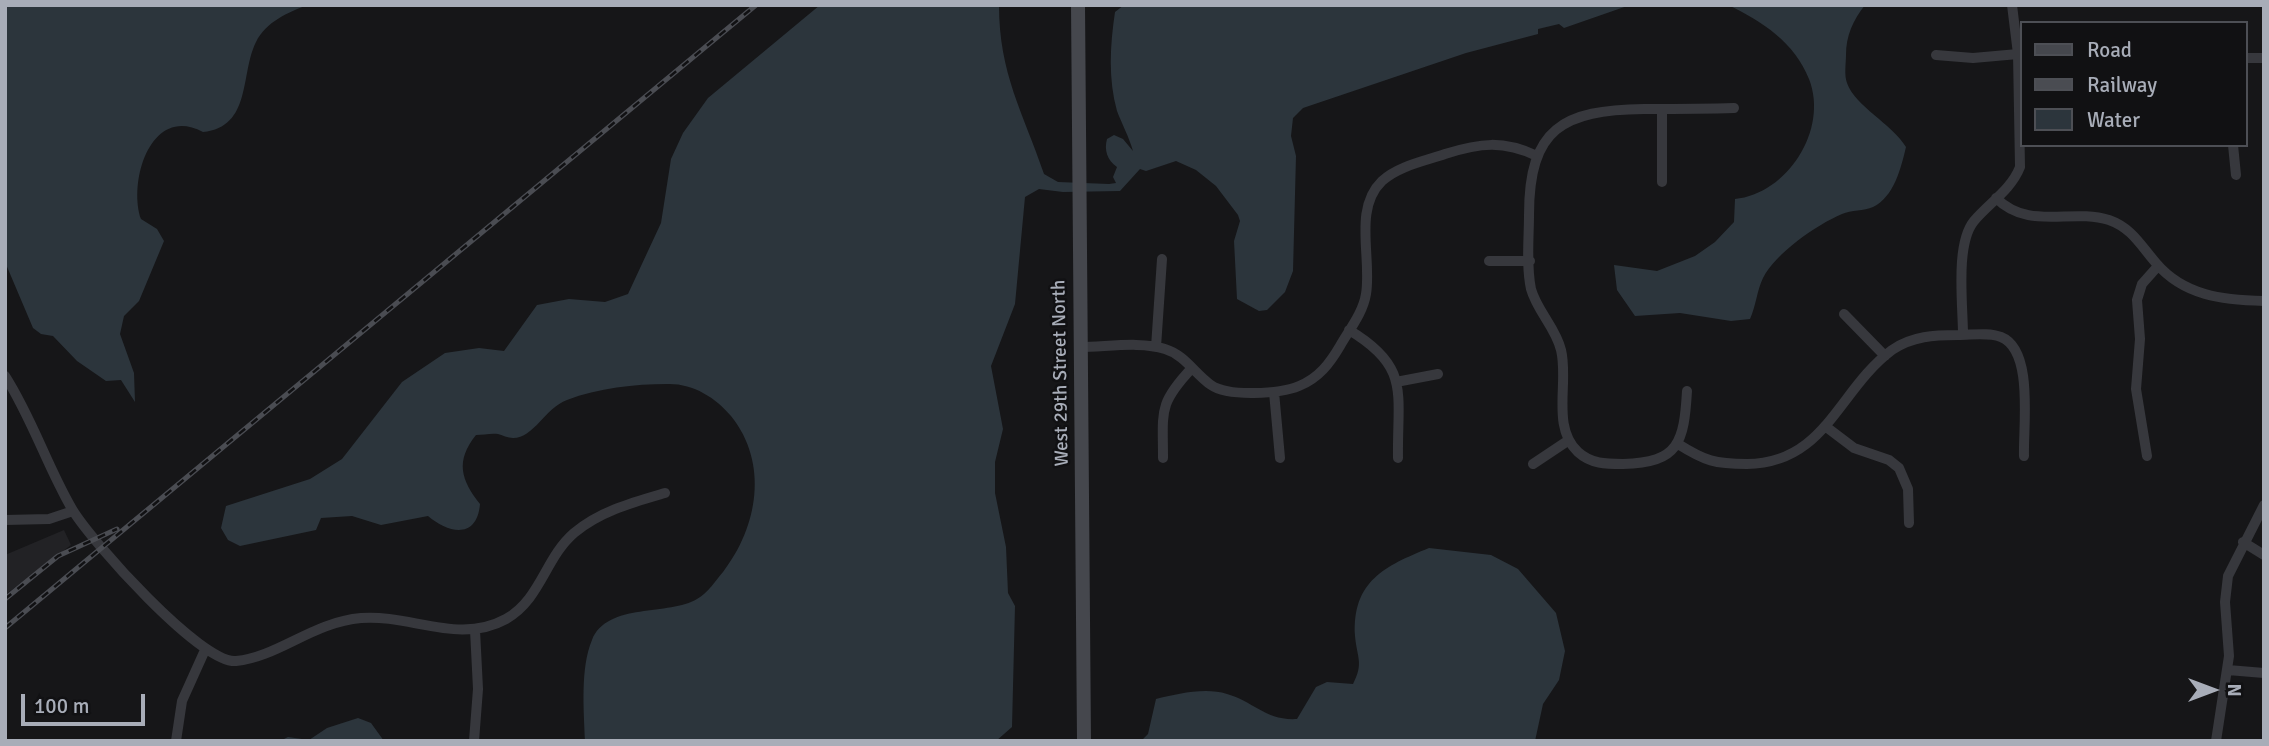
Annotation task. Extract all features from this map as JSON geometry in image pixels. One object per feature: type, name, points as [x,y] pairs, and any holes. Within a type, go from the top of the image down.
[{"type":"main road","name":"West 29th Street North","points":[[1078,5],[1084,741]]},
{"type":"street","points":[[1963,335],[1965,237],[1973,221],[2017,175],[2021,159],[2018,54],[2012,5]]},
{"type":"street","points":[[1936,55],[1973,58],[2018,54]]},
{"type":"street","points":[[1687,391],[1685,427],[1678,444],[1655,462],[1609,464],[1581,455],[1569,440],[1564,422],[1562,351],[1532,290],[1529,186],[1537,156],[1551,135],[1580,115],[1605,110],[1734,108]]},
{"type":"street","points":[[1661,109],[1662,182]]},
{"type":"street","points":[[1080,347],[1156,347],[1175,353],[1217,389],[1274,391],[1296,388],[1318,375],[1361,309],[1367,290],[1368,203],[1384,179],[1401,169],[1476,144],[1501,143],[1537,156]]},
{"type":"street","points":[[2233,147],[2236,175]]},
{"type":"street","points":[[1996,198],[2007,209],[2036,218],[2108,220],[2130,231],[2158,265],[2196,292],[2225,300],[2264,301]]},
{"type":"street","points":[[1156,347],[1162,259]]},
{"type":"street","points":[[1489,261],[1530,261]]},
{"type":"street","points":[[2147,456],[2136,388],[2140,339],[2137,300],[2142,284],[2158,265]]},
{"type":"street","points":[[1844,314],[1885,356]]},
{"type":"street","points":[[1349,331],[1381,352],[1396,382],[1398,458]]},
{"type":"street","points":[[1678,444],[1711,463],[1762,464],[1800,450],[1825,426],[1885,356],[1915,339],[1963,335],[2000,337],[2019,354],[2023,369],[2024,456]]},
{"type":"street","points":[[1163,458],[1164,405],[1171,391],[1192,368]]},
{"type":"street","points":[[1396,382],[1438,374]]},
{"type":"street","points":[[5,376],[73,511],[130,580],[205,650],[234,661],[254,656],[313,629],[362,618],[397,619],[453,631],[475,630],[503,621],[524,608],[573,534],[622,506],[666,493]]},
{"type":"street","points":[[1274,391],[1280,458]]},
{"type":"street","points":[[1825,426],[1854,449],[1896,465],[1908,489],[1909,523]]},
{"type":"street","points":[[1533,464],[1569,440]]},
{"type":"street","points":[[2216,741],[2228,670],[2225,590],[2232,562],[2264,505]]},
{"type":"street","points":[[5,520],[49,519],[73,511]]},
{"type":"street","points":[[2243,542],[2264,555]]},
{"type":"street","points":[[474,741],[478,689],[475,630]]},
{"type":"street","points":[[176,741],[182,701],[205,650]]},
{"type":"street","points":[[2228,670],[2264,673]]},
{"type":"shaded area","points":[[64,530],[71,545],[5,595],[5,555]]},
{"type":"water","points":[[5,5],[308,5],[278,19],[260,35],[251,55],[242,97],[230,120],[219,128],[203,132],[185,126],[170,128],[157,137],[141,167],[138,203],[141,219],[157,229],[164,241],[139,301],[124,316],[120,334],[134,373],[135,402],[121,380],[106,381],[77,361],[53,336],[41,334],[33,328],[5,262]]},
{"type":"water","points":[[820,5],[999,5],[1000,30],[1008,72],[1044,174],[1058,182],[1109,184],[1116,183],[1113,177],[1117,167],[1107,154],[1107,139],[1114,135],[1123,139],[1133,151],[1117,111],[1111,74],[1115,12],[1124,5],[1630,5],[1564,28],[1559,24],[1538,29],[1538,34],[1466,53],[1303,108],[1293,118],[1291,136],[1296,156],[1293,271],[1285,292],[1267,310],[1259,311],[1237,299],[1234,241],[1240,221],[1216,186],[1196,170],[1176,161],[1146,171],[1140,169],[1120,191],[1063,192],[1039,189],[1025,197],[1015,304],[991,366],[1003,429],[995,462],[995,493],[1006,547],[1008,593],[1015,606],[1012,727],[996,741],[585,741],[586,664],[592,640],[600,628],[625,615],[685,604],[697,599],[708,590],[735,554],[751,515],[754,474],[751,454],[743,434],[718,403],[702,392],[685,386],[642,385],[591,392],[559,404],[534,428],[520,437],[476,435],[469,444],[463,462],[468,487],[480,504],[478,516],[468,528],[452,529],[428,516],[381,525],[352,516],[321,518],[316,530],[240,546],[228,540],[221,528],[226,506],[310,479],[342,459],[402,382],[445,353],[479,348],[504,351],[537,305],[569,299],[605,302],[628,294],[661,223],[671,159],[683,133],[708,98]]},
{"type":"water","points":[[1728,5],[1865,5],[1849,35],[1846,48],[1846,80],[1851,91],[1865,107],[1906,147],[1902,164],[1896,181],[1880,202],[1873,207],[1832,219],[1809,232],[1777,259],[1763,278],[1750,319],[1731,321],[1680,313],[1635,316],[1617,290],[1614,265],[1657,271],[1695,256],[1715,242],[1734,222],[1735,199],[1754,194],[1787,172],[1808,138],[1814,99],[1803,66],[1776,34]]},
{"type":"water","points":[[1429,548],[1491,555],[1518,569],[1556,613],[1565,651],[1559,680],[1543,704],[1535,741],[1141,741],[1148,734],[1156,699],[1191,692],[1218,692],[1236,697],[1268,714],[1297,719],[1316,687],[1327,682],[1353,684],[1359,665],[1355,636],[1356,617],[1365,589],[1385,569]]},
{"type":"water","points":[[358,718],[371,723],[384,741],[280,741],[288,737],[309,740],[327,728]]},
{"type":"railway","points":[[5,628],[756,5]]},
{"type":"railway","points":[[5,599],[58,556],[117,529]]}]
